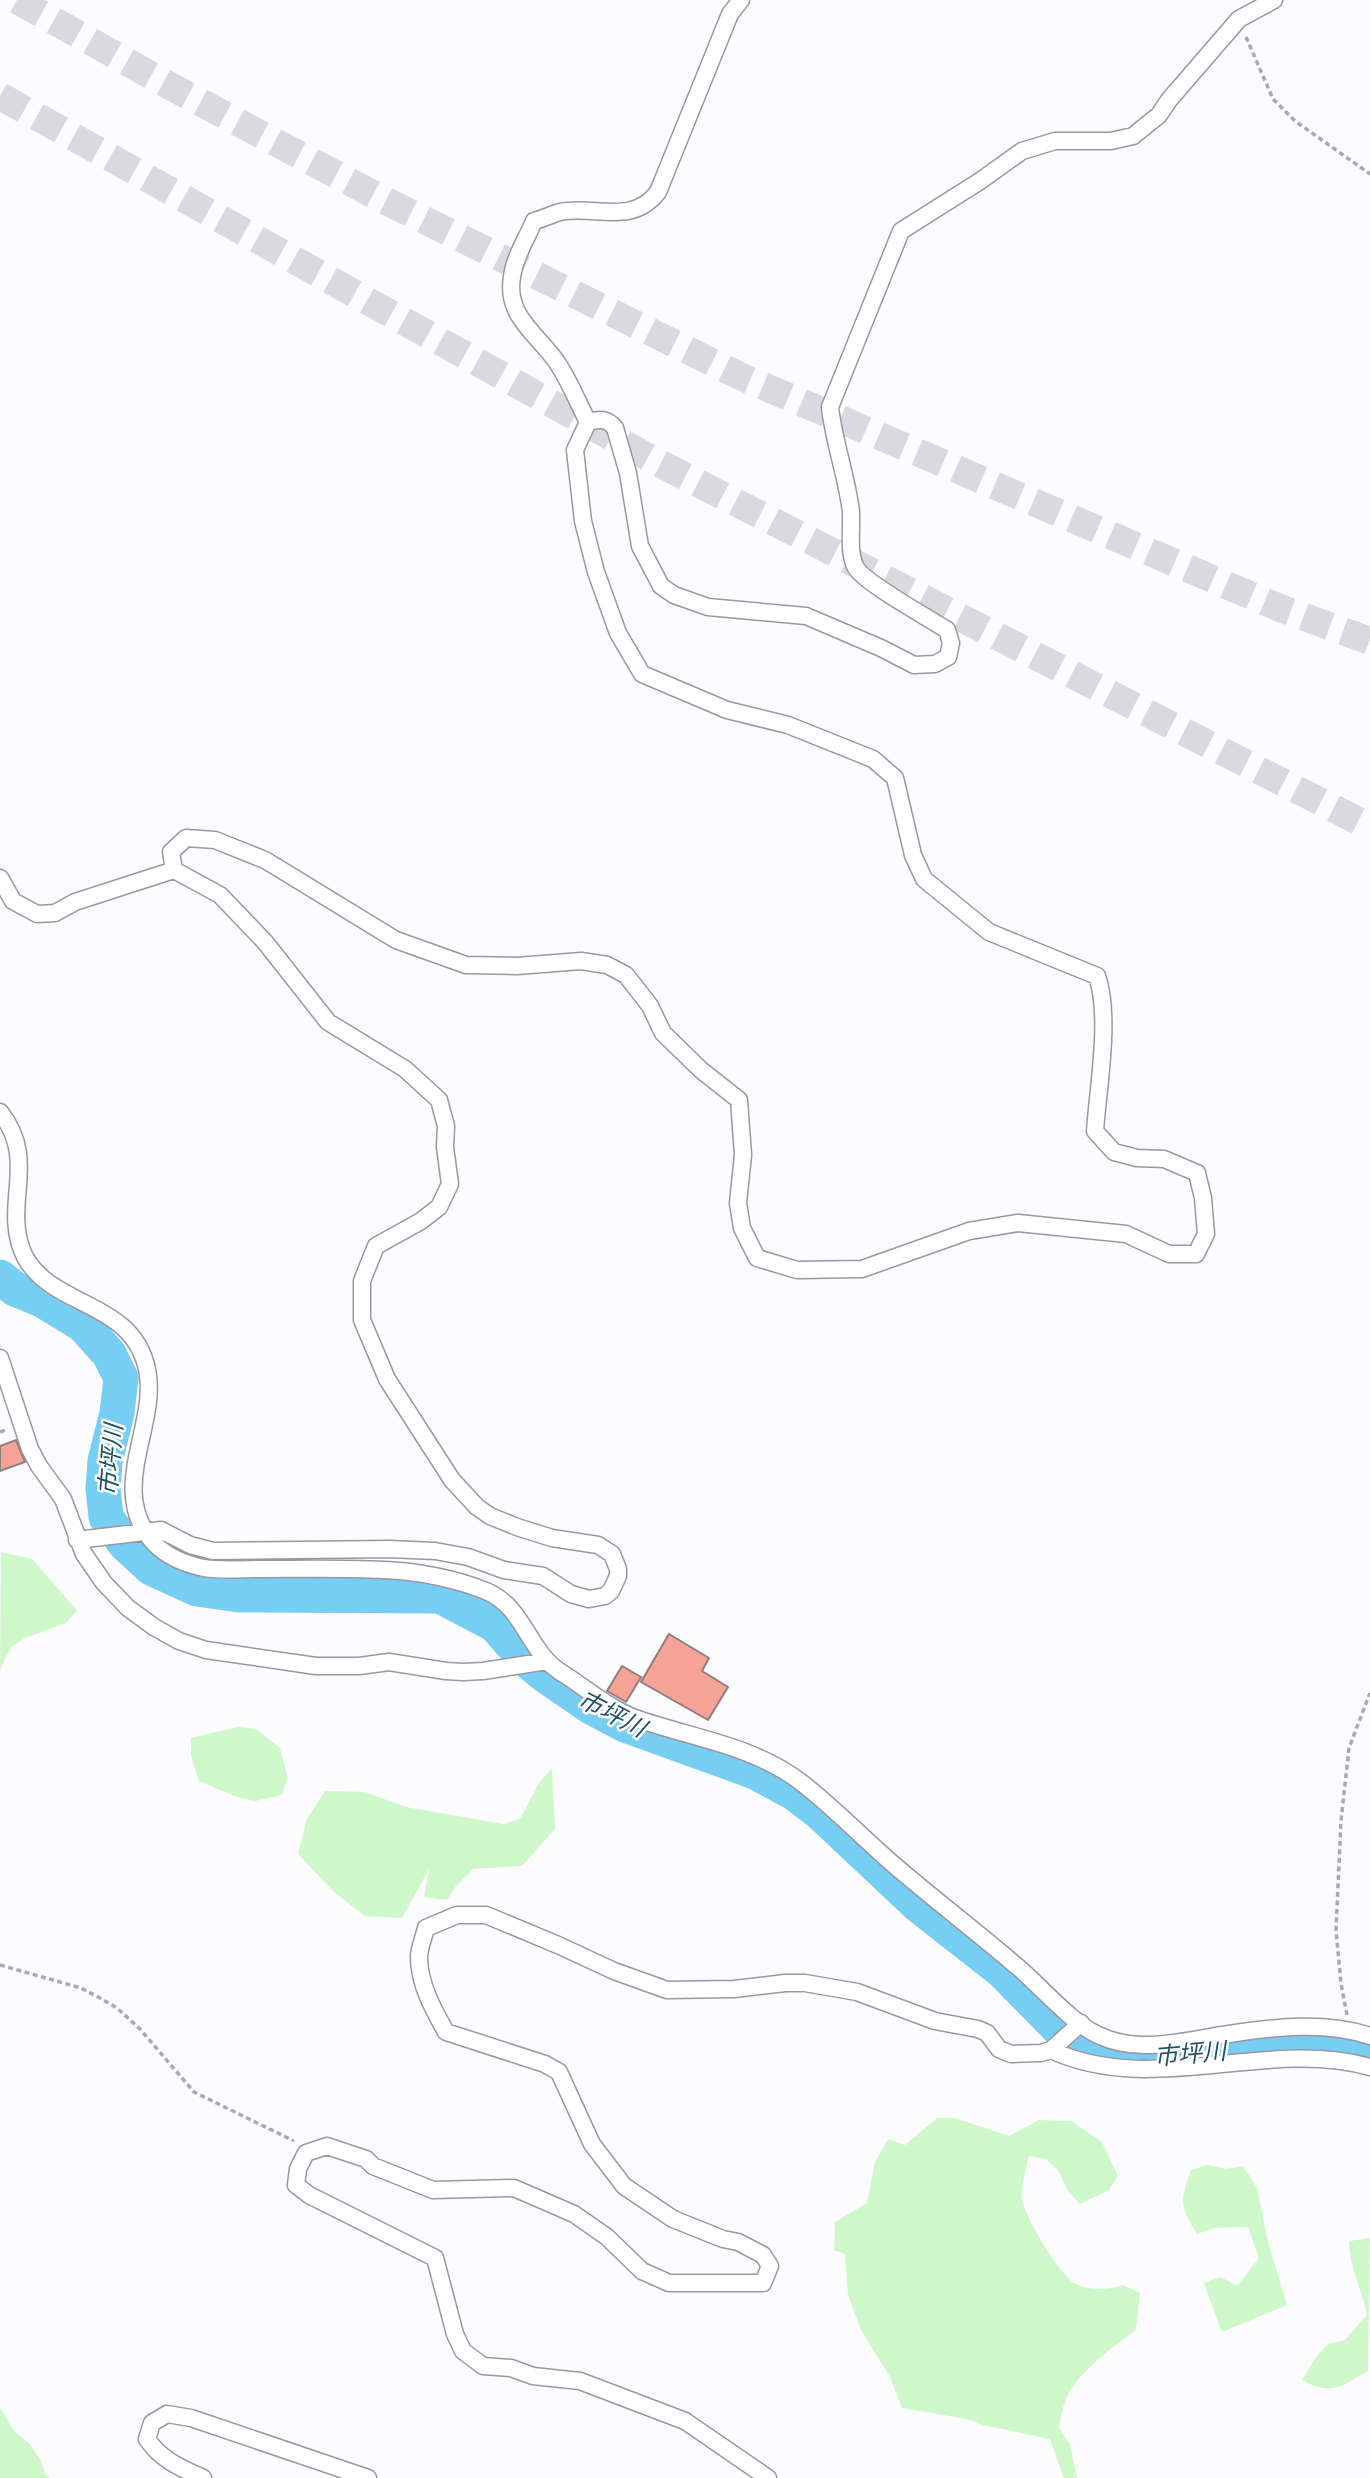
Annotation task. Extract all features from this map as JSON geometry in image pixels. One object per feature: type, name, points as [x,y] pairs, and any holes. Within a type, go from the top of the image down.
[{"type":"street","points":[[588,422],[558,363],[535,338],[516,311],[511,291],[512,274],[534,222],[561,212],[624,213],[649,204],[657,192],[730,14],[741,0]]},
{"type":"street","points":[[588,422],[601,419],[611,422],[615,428],[628,473],[640,546],[660,586],[674,595],[708,607],[806,616],[914,665],[935,664],[948,657],[951,643],[947,630],[868,580],[855,567],[851,511],[833,434],[830,407],[901,231],[1022,151],[1055,141],[1111,141],[1133,136],[1159,115],[1238,19],[1274,0]]},
{"type":"street","points":[[174,870],[171,852],[186,838],[215,840],[265,860],[396,940],[466,965],[517,966],[581,961],[607,965],[626,975],[650,1006],[663,1033],[701,1070],[739,1100],[743,1154],[738,1203],[742,1228],[757,1258],[797,1270],[862,1269],[969,1231],[1017,1223],[1126,1234],[1169,1254],[1196,1254],[1206,1234],[1198,1173],[1164,1159],[1137,1158],[1114,1153],[1095,1131],[1104,1018],[1103,992],[1097,976],[989,932],[924,879],[913,855],[895,778],[873,759],[788,725],[727,710],[642,674],[618,633],[596,572],[583,522],[575,450],[588,422]]},
{"type":"street","points":[[0,878],[13,901],[37,914],[55,913],[75,902],[174,870],[220,895],[265,942],[328,1022],[405,1069],[439,1100],[446,1126],[445,1147],[450,1184],[439,1207],[421,1221],[376,1246],[362,1281],[362,1320],[387,1379],[431,1449],[466,1495],[484,1512],[508,1524],[552,1538],[586,1542],[607,1550],[616,1561],[618,1576],[611,1591],[605,1596],[589,1600],[571,1594],[542,1576],[504,1570],[453,1553],[389,1549],[214,1551],[190,1545],[161,1530],[77,1540]]},
{"type":"street","points":[[0,1112],[12,1130],[19,1152],[14,1219],[18,1242],[24,1255],[32,1268],[51,1284],[125,1327],[143,1357],[147,1370],[148,1397],[133,1479],[136,1508],[145,1532],[161,1550],[173,1558],[217,1569],[384,1570],[413,1573],[475,1588],[498,1597],[516,1613],[547,1661],[603,1701],[620,1711],[766,1760],[803,1783],[892,1863],[1017,1966],[1088,2030],[1108,2040],[1127,2044],[1162,2044],[1235,2032],[1310,2027],[1350,2029],[1370,2036]]},
{"type":"street","points":[[0,1358],[30,1449],[63,1499],[77,1540],[104,1583],[128,1608],[165,1634],[206,1650],[335,1667],[389,1662],[446,1671],[484,1671],[547,1661]]},
{"type":"street","points":[[768,2478],[711,2437],[674,2416],[580,2381],[533,2376],[512,2368],[483,2367],[463,2351],[455,2334],[435,2258],[309,2195],[296,2185],[298,2169],[306,2153],[327,2146],[433,2190],[514,2188],[574,2214],[607,2237],[642,2271],[670,2284],[763,2283],[770,2266],[764,2255],[738,2242],[723,2239],[673,2219],[624,2186],[592,2144],[559,2072],[545,2064],[446,2032],[432,2007],[423,1980],[419,1955],[426,1928],[457,1916],[486,1915],[614,1971],[667,1990],[734,1989],[785,1983],[857,1992],[936,2021],[978,2029],[987,2033],[999,2049],[1011,2054],[1051,2050],[1081,2023]]},
{"type":"street","points":[[1162,2044],[1163,2068]]},
{"type":"street","points":[[1051,2050],[1080,2061],[1127,2068],[1163,2068],[1293,2057],[1328,2059],[1370,2067]]},
{"type":"street","points":[[203,2478],[156,2452],[148,2439],[152,2423],[167,2414],[191,2418],[368,2478]]},
{"type":"path","points":[[1238,19],[1273,99],[1295,121],[1370,174]]},
{"type":"path","points":[[1350,2029],[1341,1984],[1336,1930],[1341,1821],[1349,1748],[1370,1693]]},
{"type":"path","points":[[0,1965],[71,1985],[117,2008],[140,2029],[194,2092],[314,2150]]},
{"type":"green space","points":[[1,1552],[32,1559],[77,1610],[66,1623],[25,1638],[11,1647],[0,1670]]},
{"type":"green space","points":[[238,1727],[256,1729],[280,1748],[288,1778],[282,1795],[255,1801],[237,1797],[199,1781],[191,1756],[191,1738]]},
{"type":"green space","points":[[552,1768],[555,1829],[522,1866],[473,1869],[456,1886],[447,1900],[424,1897],[429,1869],[402,1918],[365,1916],[334,1892],[298,1854],[307,1819],[325,1791],[365,1792],[406,1807],[503,1824],[520,1819],[539,1783]]},
{"type":"green space","points":[[937,2118],[955,2118],[1009,2136],[1039,2120],[1071,2121],[1102,2142],[1118,2176],[1109,2190],[1080,2204],[1068,2191],[1058,2170],[1046,2159],[1029,2156],[1023,2183],[1022,2198],[1029,2218],[1052,2258],[1069,2279],[1088,2288],[1105,2289],[1123,2285],[1140,2293],[1136,2330],[1084,2374],[1070,2391],[1064,2405],[1059,2429],[1070,2444],[1077,2478],[1064,2478],[1050,2439],[967,2419],[902,2408],[890,2377],[861,2330],[848,2295],[845,2254],[834,2250],[835,2222],[867,2203],[875,2162],[888,2139],[905,2145]]},
{"type":"green space","points":[[1208,2165],[1226,2169],[1243,2166],[1257,2188],[1268,2242],[1287,2305],[1222,2332],[1204,2283],[1221,2277],[1237,2286],[1259,2258],[1248,2227],[1213,2228],[1197,2234],[1191,2224],[1184,2210],[1185,2189],[1191,2170]]},
{"type":"green space","points":[[1370,2238],[1368,2371],[1336,2388],[1313,2385],[1302,2380],[1316,2357],[1328,2344],[1345,2340],[1367,2315],[1351,2260],[1349,2241]]},
{"type":"green space","points":[[0,2408],[14,2431],[29,2443],[50,2478],[0,2478]]},
{"type":"building","points":[[16,1440],[25,1462],[0,1471],[0,1446]]},
{"type":"building","points":[[669,1634],[709,1658],[702,1671],[728,1687],[708,1720],[641,1682]]},
{"type":"building","points":[[622,1666],[641,1677],[626,1702],[607,1691]]},
{"type":"waterway","name":"市坪川","points":[[0,1277],[15,1289],[42,1300],[83,1325],[109,1354],[121,1378],[117,1413],[105,1461],[103,1488],[106,1517],[125,1544],[151,1568],[197,1589],[239,1595],[440,1596],[495,1625],[522,1656],[543,1674],[591,1707],[625,1725],[755,1772],[794,1793],[819,1812],[919,1906],[1002,1971],[1062,2032],[1091,2050],[1116,2057],[1153,2060],[1338,2042],[1370,2052]]},
{"type":"tunnel","points":[[17,0],[170,86],[382,199],[740,376],[1280,608],[1370,641]]},
{"type":"tunnel","points":[[0,96],[653,460],[1370,827]]}]
